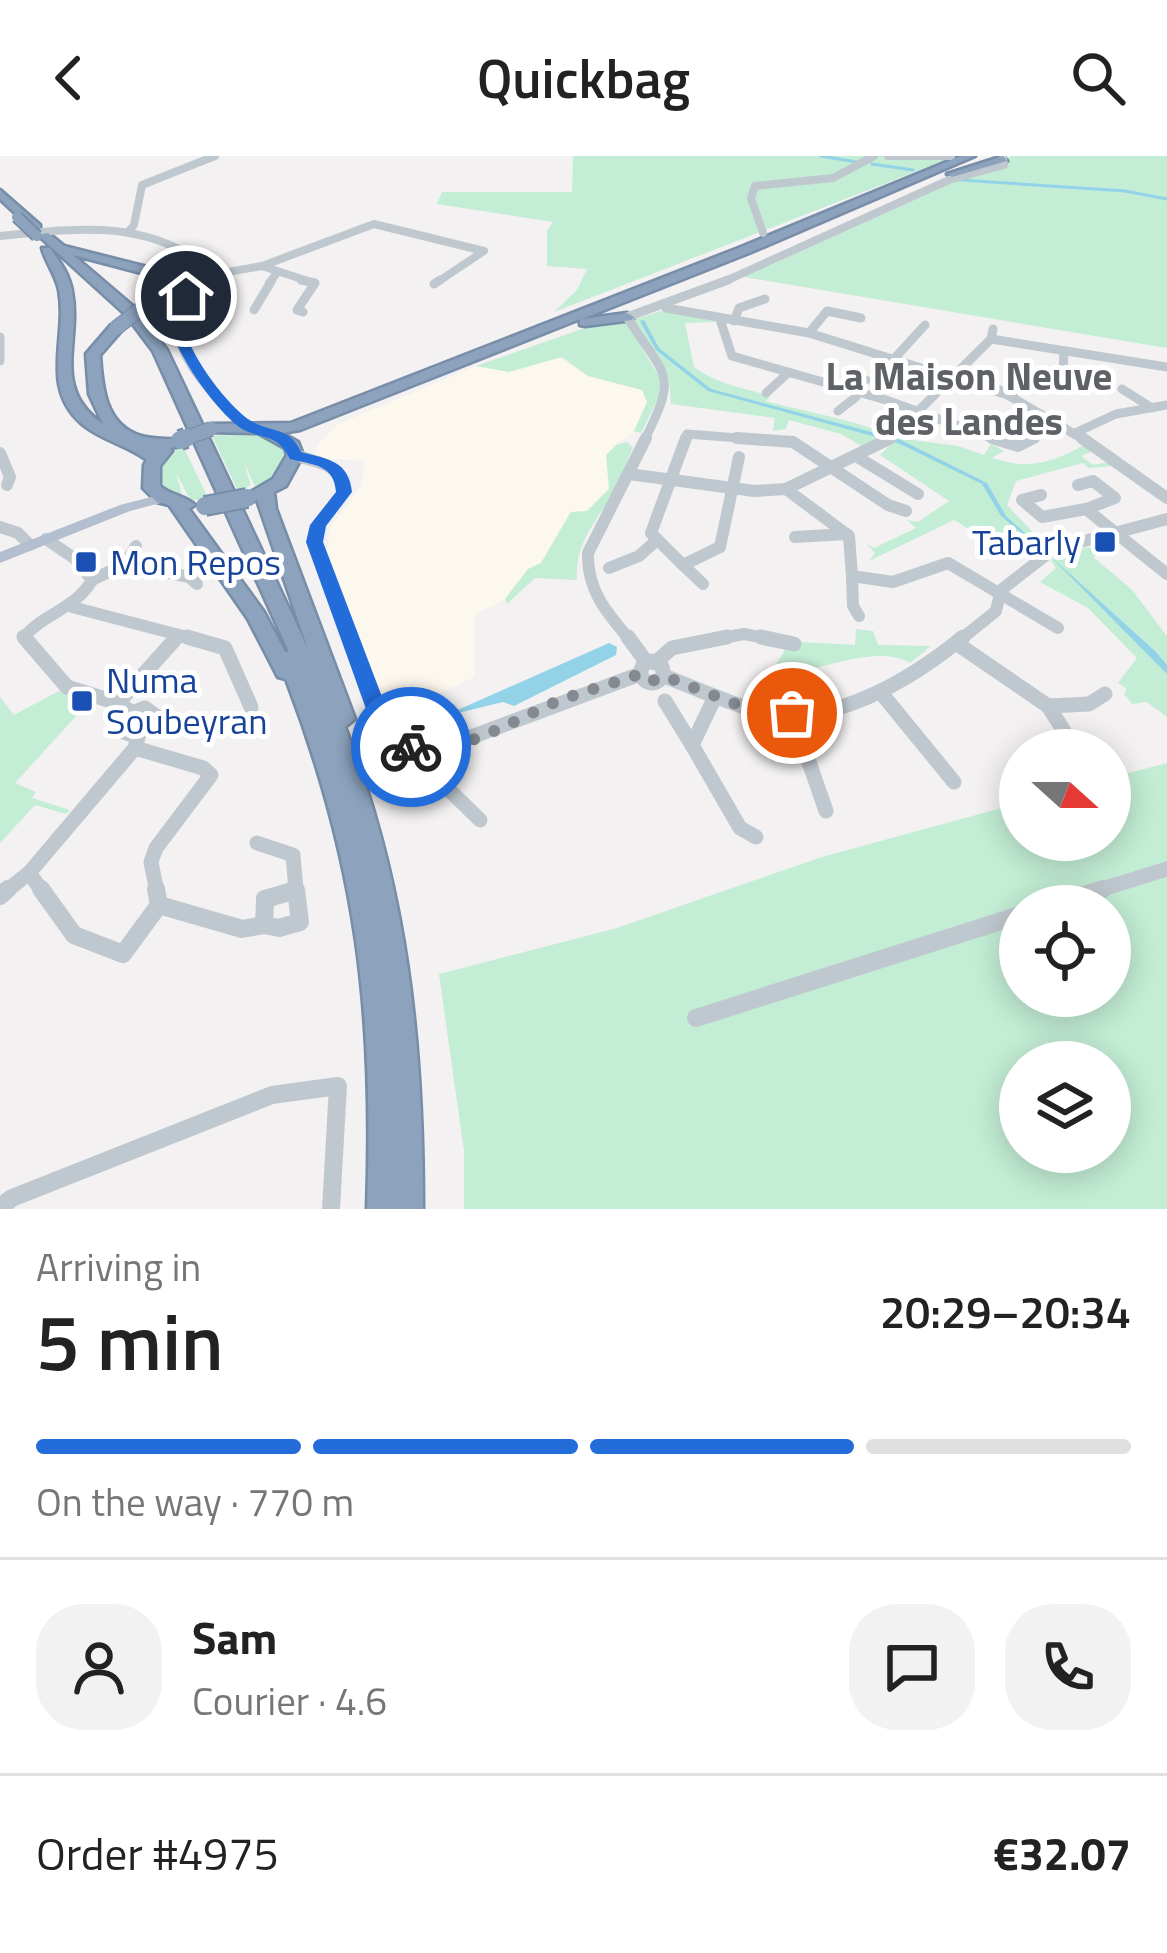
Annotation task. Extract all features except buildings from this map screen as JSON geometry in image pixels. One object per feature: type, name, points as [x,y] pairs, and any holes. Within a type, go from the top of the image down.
[{"type":"highway","points":[[372,878],[346,850],[330,778],[274,648],[257,617],[170,501],[150,482],[156,459],[177,441],[220,423],[270,430],[294,427],[970,156]]},
{"type":"highway","points":[[170,501],[205,506],[256,495],[288,474],[306,434],[335,418],[712,269],[928,172],[980,156]]},
{"type":"highway","points":[[928,172],[1002,157]]},
{"type":"highway","points":[[0,197],[37,233],[76,253],[157,272],[163,279],[161,290],[93,354],[103,417],[136,440],[177,441]]},
{"type":"highway","points":[[0,197],[122,318],[166,383],[326,748],[372,878],[404,1035],[407,1209]]},
{"type":"highway","points":[[37,233],[68,287],[68,396],[80,414],[103,433],[156,459]]},
{"type":"highway","points":[[527,339],[590,320],[627,317]]},
{"type":"highway","points":[[270,430],[294,452]]},
{"type":"highway","points":[[256,495],[354,750],[380,838],[372,878],[386,1095],[383,1209]]},
{"type":"main road","points":[[0,558],[127,501],[150,482]]},
{"type":"main road","points":[[77,526],[170,501]]},
{"type":"street","points":[[128,232],[134,225],[142,185],[215,156]]},
{"type":"street","points":[[763,233],[751,198],[755,186],[799,185],[840,177],[863,168],[874,156]]},
{"type":"street","points":[[888,156],[928,172],[951,156]]},
{"type":"street","points":[[1002,157],[1004,165],[910,196],[672,307],[627,317],[664,375],[668,393],[588,553],[586,567],[594,597],[652,669],[751,710],[792,713],[882,694],[996,610],[1001,590],[1048,553],[1167,519]]},
{"type":"street","points":[[220,423],[207,385],[180,337],[177,318],[203,280],[262,266],[374,224],[484,251],[434,284]]},
{"type":"street","points":[[0,236],[128,232],[178,248],[203,280]]},
{"type":"street","points":[[262,266],[315,284],[297,310],[302,313]]},
{"type":"street","points":[[254,310],[254,303],[276,274]]},
{"type":"street","points":[[734,320],[740,308],[765,299]]},
{"type":"street","points":[[672,307],[809,333],[1014,397]]},
{"type":"street","points":[[809,333],[827,311],[861,318]]},
{"type":"street","points":[[720,319],[732,356],[920,411],[1018,446],[1037,436]]},
{"type":"street","points":[[893,360],[925,325]]},
{"type":"street","points":[[628,474],[730,489],[786,488],[859,458],[887,440],[953,379],[992,334],[1167,367]]},
{"type":"street","points":[[0,337],[0,358]]},
{"type":"street","points":[[1047,382],[1063,372],[1064,351]]},
{"type":"street","points":[[962,368],[1075,433],[1165,498]]},
{"type":"street","points":[[766,393],[788,374]]},
{"type":"street","points":[[838,411],[866,380]]},
{"type":"street","points":[[1122,388],[1152,408]]},
{"type":"street","points":[[1075,433],[1116,414],[1167,404]]},
{"type":"street","points":[[703,584],[651,533],[687,434],[793,442]]},
{"type":"street","points":[[781,435],[888,505],[906,511]]},
{"type":"street","points":[[294,452],[341,472],[345,487],[316,531],[323,569],[383,728],[398,742],[431,752],[652,669],[672,648],[743,634],[794,644]]},
{"type":"street","points":[[0,453],[10,477],[7,485]]},
{"type":"street","points":[[683,565],[720,548],[739,457]]},
{"type":"street","points":[[859,458],[918,494]]},
{"type":"street","points":[[288,474],[325,464]]},
{"type":"street","points":[[1041,496],[1022,500],[1042,517],[1116,500],[1093,481],[1073,481]]},
{"type":"street","points":[[786,488],[852,542],[854,606],[859,616]]},
{"type":"street","points":[[1086,509],[1167,574]]},
{"type":"street","points":[[0,527],[74,558],[92,580]]},
{"type":"street","points":[[795,537],[847,534]]},
{"type":"street","points":[[609,568],[639,556],[657,540]]},
{"type":"street","points":[[0,896],[29,873],[157,717],[145,708],[124,707],[67,687],[24,637],[29,629],[72,607],[92,580],[124,564],[136,546]]},
{"type":"street","points":[[852,576],[893,582],[948,563],[1001,590],[1058,628]]},
{"type":"street","points":[[124,564],[189,578],[197,584]]},
{"type":"street","points":[[72,607],[218,644],[230,653],[251,707]]},
{"type":"street","points":[[29,873],[74,935],[123,954],[159,905],[151,862],[156,848],[211,775],[137,741],[121,730],[121,721],[124,707],[179,635]]},
{"type":"street","points":[[956,643],[1048,706],[1063,729]]},
{"type":"street","points":[[882,694],[955,782]]},
{"type":"street","points":[[1048,706],[1089,704],[1106,694]]},
{"type":"street","points":[[692,745],[715,698]]},
{"type":"street","points":[[665,701],[740,828],[756,837]]},
{"type":"street","points":[[792,713],[826,811]]},
{"type":"street","points":[[431,752],[441,782],[480,820]]},
{"type":"street","points":[[159,905],[242,929],[300,922],[293,855],[257,843]]},
{"type":"street","points":[[1116,885],[1167,869]]},
{"type":"street","points":[[264,925],[265,899],[296,890]]},
{"type":"street","points":[[696,1018],[999,923]]},
{"type":"street","points":[[0,1208],[12,1198],[272,1095],[338,1086],[331,1209]]},
{"type":"shaded area","points":[[556,356],[588,376],[642,390],[648,402],[634,431],[616,445],[609,488],[587,511],[570,512],[541,563],[528,569],[505,599],[474,615],[475,677],[389,716],[327,550],[330,528],[362,485],[364,461],[314,458],[318,443],[336,425],[476,366],[509,372]]},
{"type":"green space","points":[[573,156],[956,156],[554,312],[577,290],[587,269],[547,266],[547,231],[553,222],[437,204],[442,192],[572,192]]},
{"type":"green space","points":[[1012,156],[1167,156],[1167,348],[744,277]]},
{"type":"green space","points":[[664,310],[717,322],[685,323],[694,367],[703,373],[770,396],[766,401],[888,434],[867,449],[841,434],[789,420],[786,429],[773,431],[775,418],[671,404],[669,379],[632,320]]},
{"type":"green space","points":[[611,319],[626,321],[661,380],[662,391],[641,433],[634,431],[647,402],[642,390],[588,376],[562,357],[509,372],[476,366]]},
{"type":"green space","points":[[226,430],[250,430],[281,441],[288,461],[276,478],[257,491],[243,460],[251,485],[239,493],[212,436],[228,435]]},
{"type":"green space","points":[[897,438],[958,446],[984,455],[991,444],[1004,451],[992,458],[1017,464],[1050,460],[1084,445],[1093,451],[1081,456],[1093,465],[1108,462],[1113,466],[1089,468],[1083,463],[1016,481],[1007,505],[1043,543],[1035,554],[1027,551],[1017,559],[954,520],[869,561],[875,553],[866,543],[874,548],[916,528],[907,520],[918,522],[949,501],[880,455]]},
{"type":"green space","points":[[185,442],[210,502],[190,499],[176,473],[183,498],[169,495],[156,482],[159,464]]},
{"type":"green space","points":[[627,442],[633,448],[583,544],[577,580],[535,578],[507,604],[505,599],[528,569],[541,563],[571,512],[587,511],[609,489],[606,455]]},
{"type":"green space","points":[[1117,544],[1093,557],[1132,590],[1167,636],[1167,717],[1147,702],[1132,704],[1124,694],[1127,689],[1118,683],[1137,658],[1088,608],[1040,582],[1056,568],[1051,561],[1068,550]]},
{"type":"green space","points":[[856,629],[873,631],[878,645],[931,646],[910,663],[873,656],[806,670],[789,704],[758,694],[786,648],[801,642],[855,645]]},
{"type":"green space","points":[[59,691],[87,704],[15,783],[36,792],[32,798],[70,810],[66,814],[35,805],[0,843],[0,697],[14,715]]},
{"type":"green space","points":[[1167,763],[1167,1209],[464,1209],[464,1151],[439,974],[617,928],[822,857],[999,809],[999,861],[1131,861],[1131,772]]},
{"type":"water","points":[[644,320],[659,348],[711,389],[901,440],[987,483],[1006,516],[1156,652],[1167,665],[1167,674],[1054,560],[1001,516],[982,484],[898,443],[708,391],[656,350],[640,321]]},
{"type":"water","points":[[609,643],[617,647],[616,655],[514,706],[503,702],[442,717]]},
{"type":"waterway","points":[[821,156],[857,162]]},
{"type":"waterway","points":[[872,164],[913,170]]},
{"type":"waterway","points":[[961,180],[1125,191],[1167,199]]},
{"type":"way so far","points":[[411,747],[431,752],[452,747],[566,698],[640,674],[652,681],[664,676],[751,710],[792,713]]},
{"type":"place","name":"Tabarly","points":[[1105,542]]},
{"type":"place","name":"Mon Repos","points":[[86,562]]},
{"type":"place","name":"Numa Soubeyran","points":[[82,701]]},
{"type":"district","name":"La Maison Neuve des Landes","points":[[969,398]]},
{"type":"route","points":[[186,296],[177,318],[180,337],[214,395],[248,426],[276,432],[289,442],[295,455],[333,465],[343,476],[344,492],[318,525],[314,542],[383,728],[411,747]]}]
